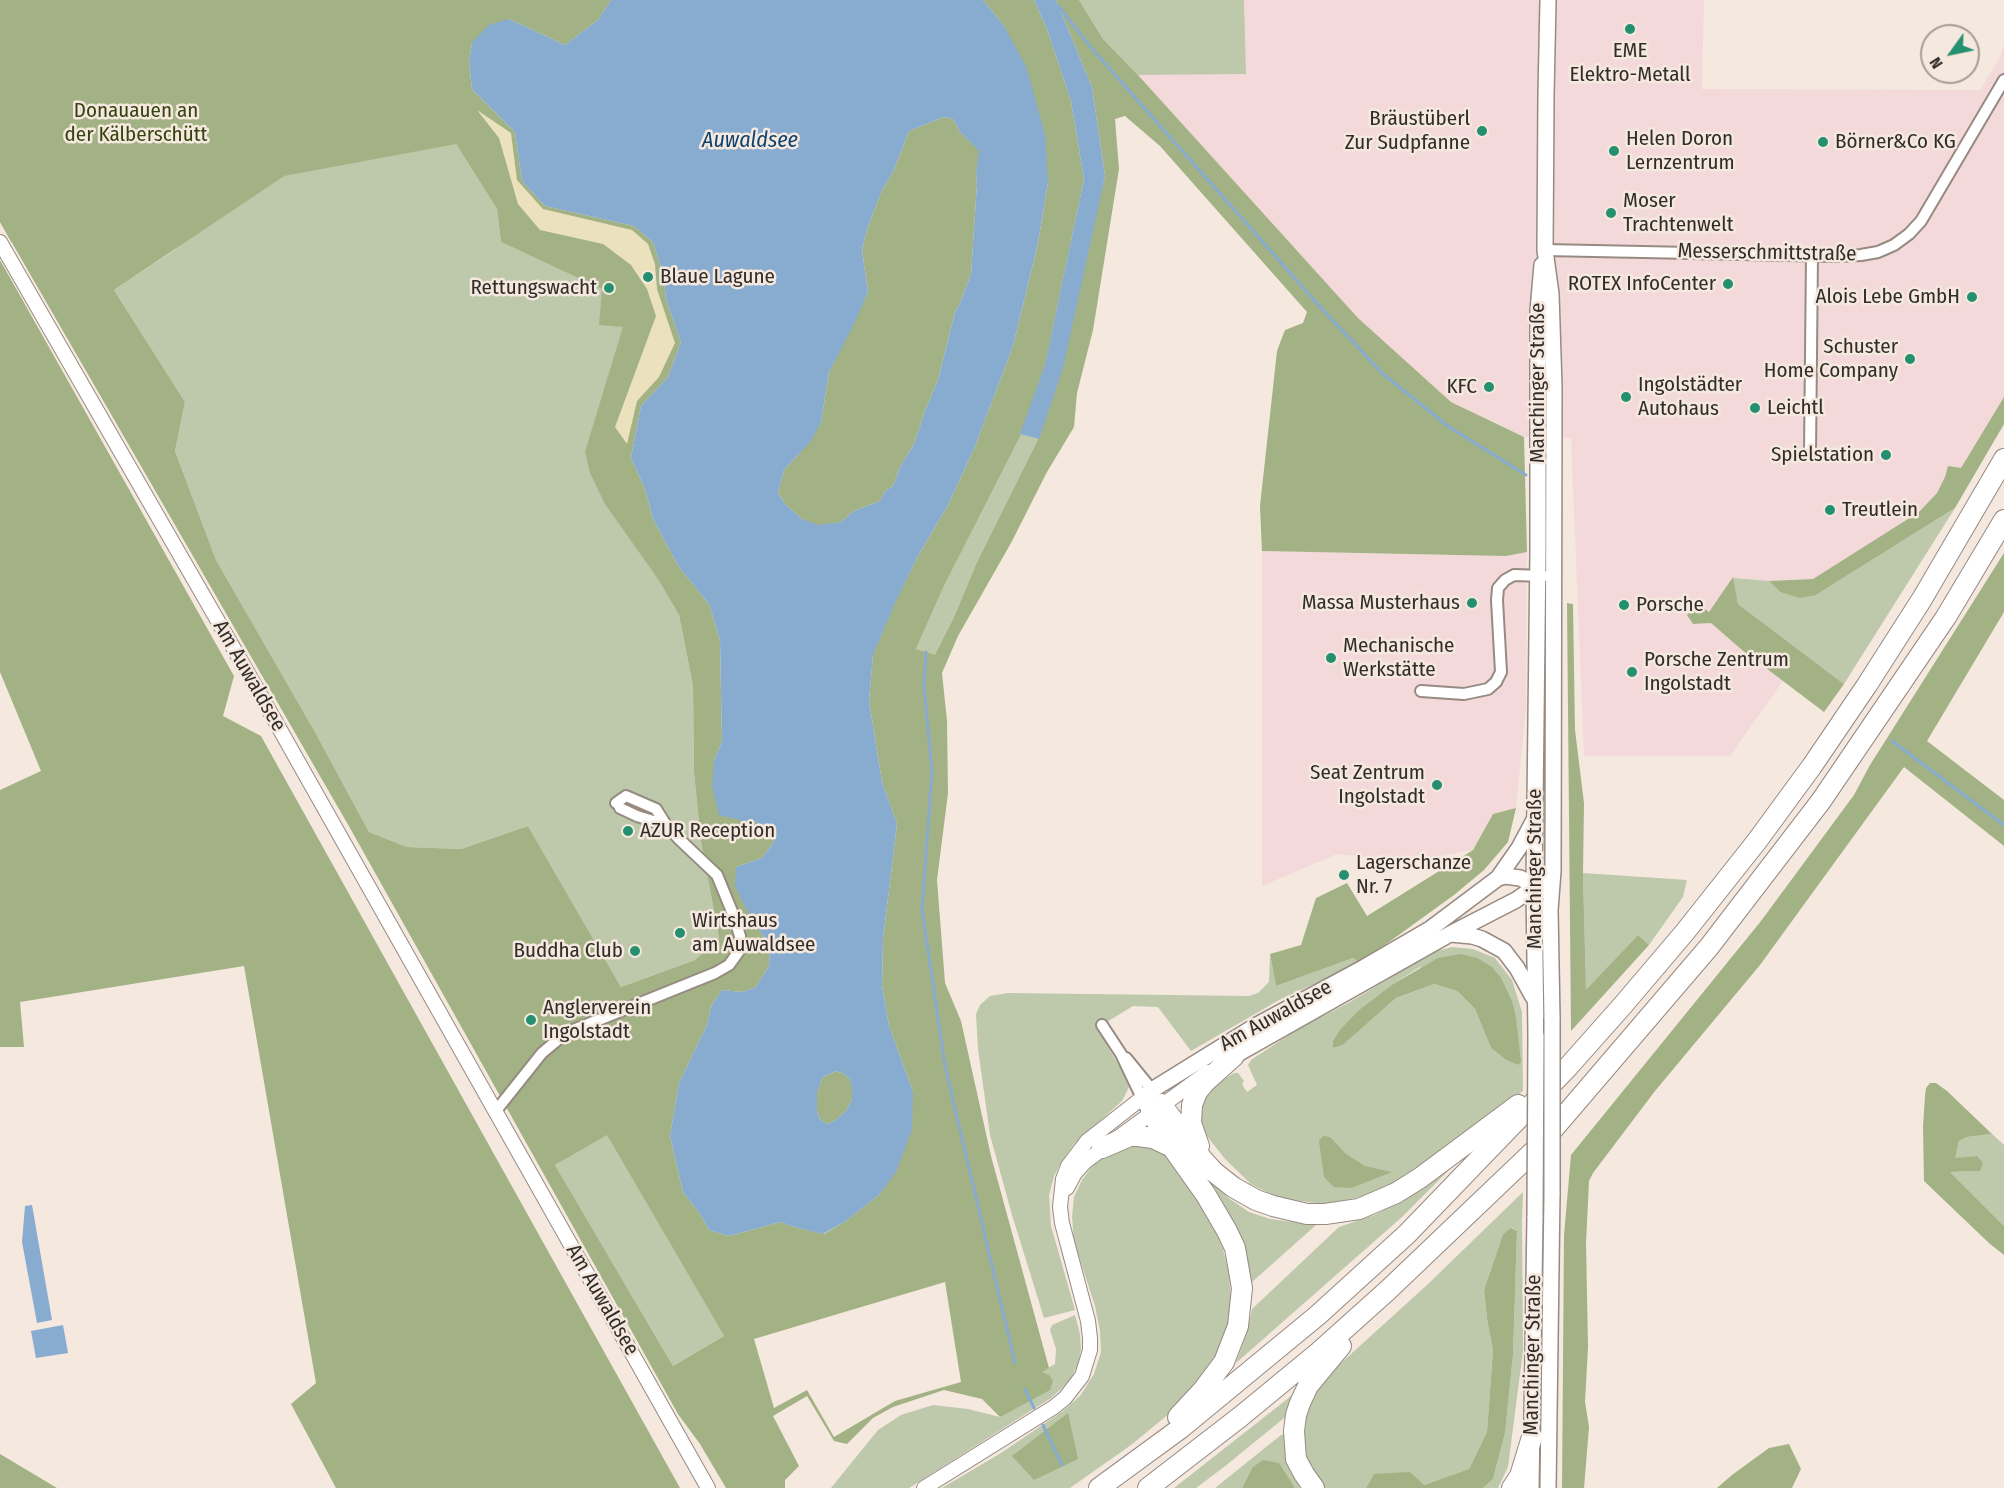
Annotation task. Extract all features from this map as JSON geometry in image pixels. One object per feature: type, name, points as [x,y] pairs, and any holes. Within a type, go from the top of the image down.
[{"type":"highway","points":[[1099,1488],[1181,1428],[1318,1315],[1407,1234],[1568,1067],[1685,932],[1757,841],[1812,766],[1868,685],[1922,599],[2004,459]]},
{"type":"highway","points":[[1148,1488],[1240,1417],[1388,1291],[1537,1148],[1709,947],[1778,859],[1859,747],[1946,617],[2004,520]]},
{"type":"highway","points":[[1214,1172],[1193,1133],[1192,1105],[1197,1092],[1205,1082],[1234,1056]]},
{"type":"highway","points":[[1152,1101],[1214,1172],[1246,1196],[1287,1210],[1324,1214],[1359,1209],[1396,1193],[1420,1178],[1568,1067]]},
{"type":"highway","points":[[1118,1475],[1203,1390],[1224,1362],[1238,1326],[1242,1288],[1234,1248],[1217,1212],[1172,1147],[1152,1101]]},
{"type":"highway","points":[[1102,1148],[1130,1136],[1153,1138],[1172,1147]]},
{"type":"highway","points":[[1314,1488],[1296,1459],[1294,1431],[1300,1403],[1308,1386],[1388,1291]]},
{"type":"highway","points":[[1512,1488],[1520,1476],[1532,1437]]},
{"type":"main road","name":"Manchinger Straße","points":[[1548,0],[1545,250],[1551,294],[1553,355],[1554,577],[1553,871],[1550,909],[1552,1193],[1548,1488]]},
{"type":"main road","name":"Manchinger Straße","points":[[1531,1488],[1535,1216],[1534,887],[1538,576],[1538,311],[1539,282],[1545,250]]},
{"type":"main road","name":"Am Auwaldsee","points":[[1152,1101],[1257,1025],[1430,929],[1498,878],[1520,849],[1535,817]]},
{"type":"main road","name":"Am Auwaldsee","points":[[1234,1056],[1450,934],[1516,900],[1553,871]]},
{"type":"main road","points":[[1498,878],[1505,876],[1520,878],[1534,887],[1548,903],[1550,909]]},
{"type":"main road","points":[[1450,934],[1482,939],[1504,951],[1517,968],[1534,999]]},
{"type":"street","name":"Messerschmittstraße","points":[[1545,250],[1812,255],[1861,255],[1878,252],[1894,245],[1922,221],[2004,80]]},
{"type":"street","name":"Am Auwaldsee","points":[[0,242],[261,696],[708,1488]]},
{"type":"street","points":[[1809,453],[1812,255]]},
{"type":"street","points":[[1421,692],[1477,693],[1488,689],[1501,672],[1498,588],[1514,575],[1554,577]]},
{"type":"street","points":[[495,1112],[543,1053],[566,1033],[715,973],[729,965],[739,951],[740,936],[717,875],[666,825],[656,809],[626,796],[618,806]]},
{"type":"street","points":[[1102,1025],[1121,1054],[1129,1061],[1152,1101]]},
{"type":"street","name":"Am Auwaldsee","points":[[924,1488],[1054,1407],[1065,1398],[1082,1376],[1090,1350],[1088,1321],[1065,1239],[1060,1207],[1063,1179],[1077,1153],[1100,1130],[1200,1077],[1234,1056]]},
{"type":"street","name":"Am Auwaldsee","points":[[1060,1207],[1067,1187],[1086,1161],[1152,1101]]},
{"type":"shaded area","points":[[1244,0],[1704,0],[1702,89],[1980,90],[1999,59],[2004,44],[2004,397],[1961,468],[1948,466],[1937,493],[1919,512],[1813,579],[1769,581],[1733,578],[1709,612],[1693,624],[1711,623],[1783,681],[1730,756],[1584,756],[1571,438],[1524,437],[1451,402],[1358,318],[1138,75],[1245,73]]},
{"type":"shaded area","points":[[1262,551],[1506,556],[1527,552],[1526,709],[1516,808],[1493,814],[1473,850],[1413,861],[1337,854],[1262,886]]},
{"type":"green space","name":"Donauauen an der Kälberschütt","points":[[0,0],[456,144],[497,209],[501,242],[603,289],[624,326],[585,451],[679,615],[693,686],[694,773],[701,842],[719,938],[695,960],[621,987],[528,826],[461,849],[407,847],[369,832],[315,732],[216,560],[175,451],[185,402],[114,290],[176,249],[97,248],[11,242],[0,222]]},
{"type":"green space","name":"Donauauen an der Kälberschütt","points":[[0,0],[611,0],[598,20],[565,45],[509,19],[472,42],[469,63],[472,89],[515,132],[522,181],[545,206],[634,226],[653,242],[663,274],[666,299],[681,342],[668,377],[641,406],[631,458],[645,489],[653,519],[679,567],[709,604],[720,640],[722,741],[714,761],[744,821],[756,822],[769,828],[774,842],[762,858],[736,867],[751,918],[770,946],[769,966],[756,987],[743,992],[722,990],[712,1005],[706,1027],[679,1083],[670,1136],[683,1192],[709,1230],[729,1236],[780,1222],[824,1234],[846,1221],[880,1194],[913,1092],[889,1026],[882,985],[883,939],[897,824],[882,782],[869,701],[873,654],[895,602],[918,556],[948,505],[974,449],[1013,346],[1038,243],[1048,182],[1004,26],[983,0],[1034,0],[1047,29],[1071,101],[1084,179],[1045,366],[1021,434],[944,586],[916,649],[935,655],[977,562],[1039,438],[1105,176],[1092,87],[1056,0],[1079,0],[1103,39],[1358,318],[1451,402],[1524,437],[1527,552],[1506,556],[1262,551],[1260,506],[1277,351],[1285,330],[1303,323],[1307,312],[1160,146],[1125,116],[1115,119],[1119,169],[1093,330],[1077,393],[1074,427],[958,636],[942,673],[947,721],[948,793],[937,880],[945,983],[961,1021],[991,1156],[1049,1368],[1042,1372],[1049,1375],[1053,1381],[1050,1390],[1000,1417],[982,1399],[944,1390],[893,1407],[873,1418],[847,1444],[834,1441],[807,1396],[773,1416],[799,1466],[785,1480],[785,1488],[726,1488],[700,1444],[678,1414],[350,828],[0,222]],"holes":[[[456,144],[497,209],[501,242],[602,289],[599,325],[623,327],[585,451],[590,473],[605,504],[658,579],[679,615],[693,686],[694,773],[701,842],[719,938],[695,960],[621,987],[528,826],[461,849],[407,847],[369,832],[315,732],[216,560],[175,451],[185,402],[114,290],[284,176]],[[607,1135],[724,1336],[673,1366],[555,1165]],[[945,1282],[961,1382],[895,1401],[834,1437],[807,1390],[774,1408],[754,1339]]]},
{"type":"green space","points":[[1079,0],[1244,0],[1246,74],[1138,75],[1103,39]]},
{"type":"green space","points":[[944,117],[953,119],[960,132],[980,151],[976,174],[971,274],[955,312],[938,380],[914,444],[900,467],[893,486],[885,491],[880,501],[854,511],[841,522],[818,526],[802,519],[786,505],[778,493],[784,470],[798,455],[821,422],[829,372],[868,292],[862,250],[867,229],[882,190],[893,172],[909,131]]},
{"type":"green space","points":[[0,260],[234,676],[223,716],[261,736],[680,1488],[336,1488],[291,1404],[316,1383],[244,966],[20,1002],[24,1047],[0,1047],[0,790],[41,771],[0,672]]},
{"type":"green space","points":[[2004,397],[2004,424],[1955,508],[1816,595],[1800,598],[1780,592],[1769,581],[1813,579],[1919,512],[1937,493],[1948,466],[1961,468]]},
{"type":"green space","points":[[1020,434],[1039,439],[977,562],[954,617],[935,656],[916,649],[944,586]]},
{"type":"green space","points":[[1955,508],[1844,684],[1738,604],[1733,578],[1769,581],[1780,592],[1816,595]]},
{"type":"green space","points":[[2004,553],[2004,612],[1927,741],[2004,800],[2004,846],[1904,767],[1760,965],[1655,1091],[1593,1173],[1589,1181],[1586,1243],[1588,1347],[1585,1402],[1589,1427],[1584,1488],[1562,1488],[1564,1235],[1571,1155],[1761,921],[1854,795],[1870,765]]},
{"type":"green space","points":[[1733,577],[1738,604],[1844,684],[1824,712],[1742,650],[1711,623],[1693,624],[1687,615],[1696,602],[1709,612]]},
{"type":"green space","points":[[1567,603],[1573,604],[1575,730],[1584,803],[1586,990],[1638,935],[1649,945],[1571,1031]]},
{"type":"green space","points":[[1516,808],[1508,842],[1484,870],[1454,895],[1360,963],[1353,958],[1276,986],[1270,954],[1301,945],[1316,898],[1347,883],[1367,916],[1473,850],[1493,814]]},
{"type":"green space","points":[[1583,873],[1687,880],[1683,897],[1649,945],[1638,935],[1586,991]]},
{"type":"green space","points":[[1452,947],[1473,949],[1495,958],[1512,980],[1522,1012],[1523,1091],[1395,1182],[1373,1194],[1323,1204],[1278,1198],[1251,1184],[1225,1159],[1203,1131],[1199,1120],[1199,1107],[1209,1089],[1234,1073],[1238,1073],[1244,1081],[1242,1084],[1247,1092],[1257,1085],[1248,1065],[1251,1060],[1298,1029],[1350,1002],[1433,952]],"holes":[[[1420,967],[1516,1018],[1518,1065],[1506,1060],[1491,1048],[1475,1009],[1457,991],[1434,984],[1396,998],[1343,1045],[1333,1048],[1360,1009]]]},
{"type":"green space","points":[[1270,954],[1276,986],[1353,958],[1360,963],[1279,1000],[1191,1051],[1158,1007],[1133,1006],[1097,1028],[1129,1087],[1122,1101],[1074,1144],[1054,1176],[1049,1195],[1051,1226],[1075,1310],[1044,1318],[990,1135],[978,1049],[976,1014],[980,1005],[990,996],[1008,993],[1249,996],[1258,993],[1269,982]]},
{"type":"green space","points":[[1461,954],[1477,958],[1492,967],[1501,978],[1512,1001],[1516,1018],[1521,1062],[1518,1065],[1506,1060],[1491,1048],[1475,1009],[1457,991],[1434,984],[1396,998],[1343,1045],[1333,1048],[1333,1041],[1340,1030],[1360,1009],[1393,984],[1438,958]]},
{"type":"green space","points":[[836,1071],[850,1079],[853,1089],[852,1099],[846,1111],[827,1124],[820,1119],[817,1111],[817,1093],[823,1077]]},
{"type":"green space","points":[[1930,1083],[1936,1083],[1947,1091],[1992,1134],[1967,1137],[1959,1141],[1955,1158],[1977,1156],[1983,1163],[1980,1171],[1950,1172],[2004,1226],[2004,1255],[1924,1181],[1923,1127],[1926,1088]]},
{"type":"green space","points":[[607,1134],[724,1336],[673,1366],[555,1165]]},
{"type":"green space","points":[[1992,1134],[2004,1145],[2004,1226],[1950,1172],[1980,1171],[1976,1156],[1954,1159],[1959,1141],[1967,1137]]},
{"type":"green space","points":[[1323,1136],[1330,1137],[1346,1154],[1365,1166],[1392,1172],[1351,1188],[1334,1187],[1324,1177],[1319,1141]]},
{"type":"green space","points":[[1131,1142],[1150,1145],[1165,1153],[1212,1224],[1223,1249],[1229,1274],[1231,1300],[1229,1326],[1222,1346],[1210,1367],[1170,1413],[1131,1445],[1070,1488],[942,1488],[1001,1453],[1063,1411],[1080,1396],[1094,1374],[1101,1352],[1100,1331],[1095,1306],[1074,1241],[1072,1217],[1074,1197],[1082,1180],[1094,1164],[1116,1147]]},
{"type":"green space","points":[[1180,1142],[1209,1181],[1249,1212],[1270,1219],[1316,1225],[1252,1282],[1243,1244]]},
{"type":"green space","points":[[1455,1164],[1402,1217],[1236,1363],[1247,1333],[1252,1309],[1339,1227],[1374,1215],[1404,1200]]},
{"type":"green space","points":[[1523,1192],[1523,1351],[1508,1467],[1498,1488],[1483,1488],[1493,1479],[1505,1433],[1513,1355],[1517,1231],[1512,1228],[1503,1234],[1484,1290],[1493,1350],[1487,1432],[1469,1469],[1424,1485],[1374,1474],[1366,1488],[1324,1488],[1319,1484],[1300,1447],[1301,1423],[1311,1397],[1330,1373],[1427,1285]]},
{"type":"green space","points":[[1511,1228],[1517,1231],[1513,1355],[1505,1433],[1493,1479],[1483,1488],[1366,1488],[1374,1474],[1410,1472],[1424,1485],[1469,1469],[1487,1432],[1493,1350],[1484,1290],[1503,1234]]},
{"type":"green space","points":[[1075,1315],[1081,1349],[1078,1364],[1071,1378],[1051,1398],[909,1488],[831,1488],[878,1430],[901,1415],[933,1405],[968,1409],[1000,1417],[1044,1374],[1041,1372],[1055,1364],[1056,1349],[1050,1330],[1052,1325]]},
{"type":"green space","points":[[1295,1393],[1289,1414],[1224,1467],[1196,1488],[1174,1488]]},
{"type":"green space","points":[[1068,1413],[1078,1459],[1034,1480],[1012,1456]]},
{"type":"green space","points":[[1285,1434],[1285,1450],[1289,1465],[1300,1488],[1295,1488],[1288,1479],[1252,1468],[1242,1488],[1215,1488],[1281,1435]]},
{"type":"green space","points":[[1789,1444],[1801,1469],[1792,1488],[1717,1488],[1769,1448]]},
{"type":"green space","points":[[0,1454],[57,1488],[0,1488]]},
{"type":"green space","points":[[1263,1460],[1279,1463],[1295,1488],[1242,1488],[1252,1468]]},
{"type":"sand","name":"Blaue Lagune","points":[[477,110],[511,133],[517,180],[543,209],[632,230],[648,244],[655,264],[657,289],[675,343],[659,377],[637,401],[627,444],[615,427],[656,316],[647,289],[631,265],[603,244],[540,230],[518,204],[499,138]]},
{"type":"water","name":"Auwaldsee","points":[[611,0],[983,0],[1004,26],[1026,66],[1045,134],[1048,182],[1038,243],[1013,346],[974,449],[948,505],[918,556],[873,655],[869,701],[882,782],[897,824],[883,939],[882,985],[889,1026],[913,1092],[912,1130],[896,1172],[880,1194],[846,1221],[823,1234],[780,1222],[729,1236],[709,1230],[683,1192],[670,1136],[679,1083],[706,1027],[712,1005],[722,990],[743,992],[756,987],[769,966],[770,946],[751,918],[735,886],[736,867],[762,858],[774,842],[769,828],[756,822],[719,815],[712,786],[714,761],[722,741],[720,640],[709,604],[679,567],[653,519],[645,489],[631,458],[641,406],[668,377],[681,342],[666,299],[663,274],[653,242],[634,226],[545,206],[522,181],[515,132],[472,89],[469,63],[472,42],[489,25],[509,19],[565,45],[598,20]],"holes":[[[944,117],[953,119],[960,132],[979,151],[971,274],[955,312],[938,380],[914,444],[900,467],[893,486],[885,491],[880,501],[854,511],[841,522],[818,525],[802,519],[786,505],[778,493],[784,470],[811,441],[821,422],[829,372],[868,292],[862,250],[867,229],[882,190],[893,172],[909,131]],[[836,1071],[850,1079],[852,1099],[846,1111],[827,1124],[820,1119],[817,1111],[817,1093],[823,1077]]]},
{"type":"water","points":[[1034,0],[1056,0],[1092,87],[1105,176],[1063,368],[1039,439],[1020,434],[1045,365],[1084,179],[1071,101],[1047,29]]},
{"type":"water","points":[[32,1205],[52,1320],[37,1323],[22,1242],[25,1206]]},
{"type":"water","points":[[63,1325],[68,1353],[36,1358],[31,1331]]},
{"type":"waterway","points":[[1059,7],[1094,51],[1322,309],[1383,374],[1449,427],[1526,475]]},
{"type":"waterway","points":[[926,652],[924,686],[932,773],[922,909],[945,1066],[1015,1363]]},
{"type":"waterway","points":[[1892,741],[2004,825]]},
{"type":"waterway","points":[[1025,1389],[1034,1408]]},
{"type":"waterway","points":[[1043,1425],[1062,1465]]},
{"type":"place","name":"EME Elektro-Metall","points":[[1630,29]]},
{"type":"place","name":"Bräustüberl Zur Sudpfanne","points":[[1482,131]]},
{"type":"place","name":"Börner&Co KG","points":[[1823,142]]},
{"type":"place","name":"Helen Doron Lernzentrum","points":[[1614,151]]},
{"type":"place","name":"Moser Trachtenwelt","points":[[1611,213]]},
{"type":"place","name":"Blaue Lagune","points":[[648,277]]},
{"type":"place","name":"ROTEX InfoCenter","points":[[1728,284]]},
{"type":"place","name":"Rettungswacht","points":[[609,288]]},
{"type":"place","name":"Alois Lebe GmbH","points":[[1972,297]]},
{"type":"place","name":"Schuster Home Company","points":[[1910,359]]},
{"type":"place","name":"KFC","points":[[1489,387]]},
{"type":"place","name":"Ingolstädter Autohaus","points":[[1626,397]]},
{"type":"place","name":"Leichtl","points":[[1755,408]]},
{"type":"place","name":"Spielstation","points":[[1886,455]]},
{"type":"place","name":"Treutlein","points":[[1830,510]]},
{"type":"place","name":"Massa Musterhaus","points":[[1472,603]]},
{"type":"place","name":"Porsche","points":[[1624,605]]},
{"type":"place","name":"Mechanische Werkstätte","points":[[1331,658]]},
{"type":"place","name":"Porsche Zentrum Ingolstadt","points":[[1632,672]]},
{"type":"place","name":"Seat Zentrum Ingolstadt","points":[[1437,785]]},
{"type":"place","name":"AZUR Reception","points":[[628,831]]},
{"type":"place","name":"Lagerschanze Nr. 7","points":[[1344,875]]},
{"type":"place","name":"Wirtshaus am Auwaldsee","points":[[680,933]]},
{"type":"place","name":"Buddha Club","points":[[635,951]]},
{"type":"place","name":"Anglerverein Ingolstadt","points":[[531,1020]]}]
